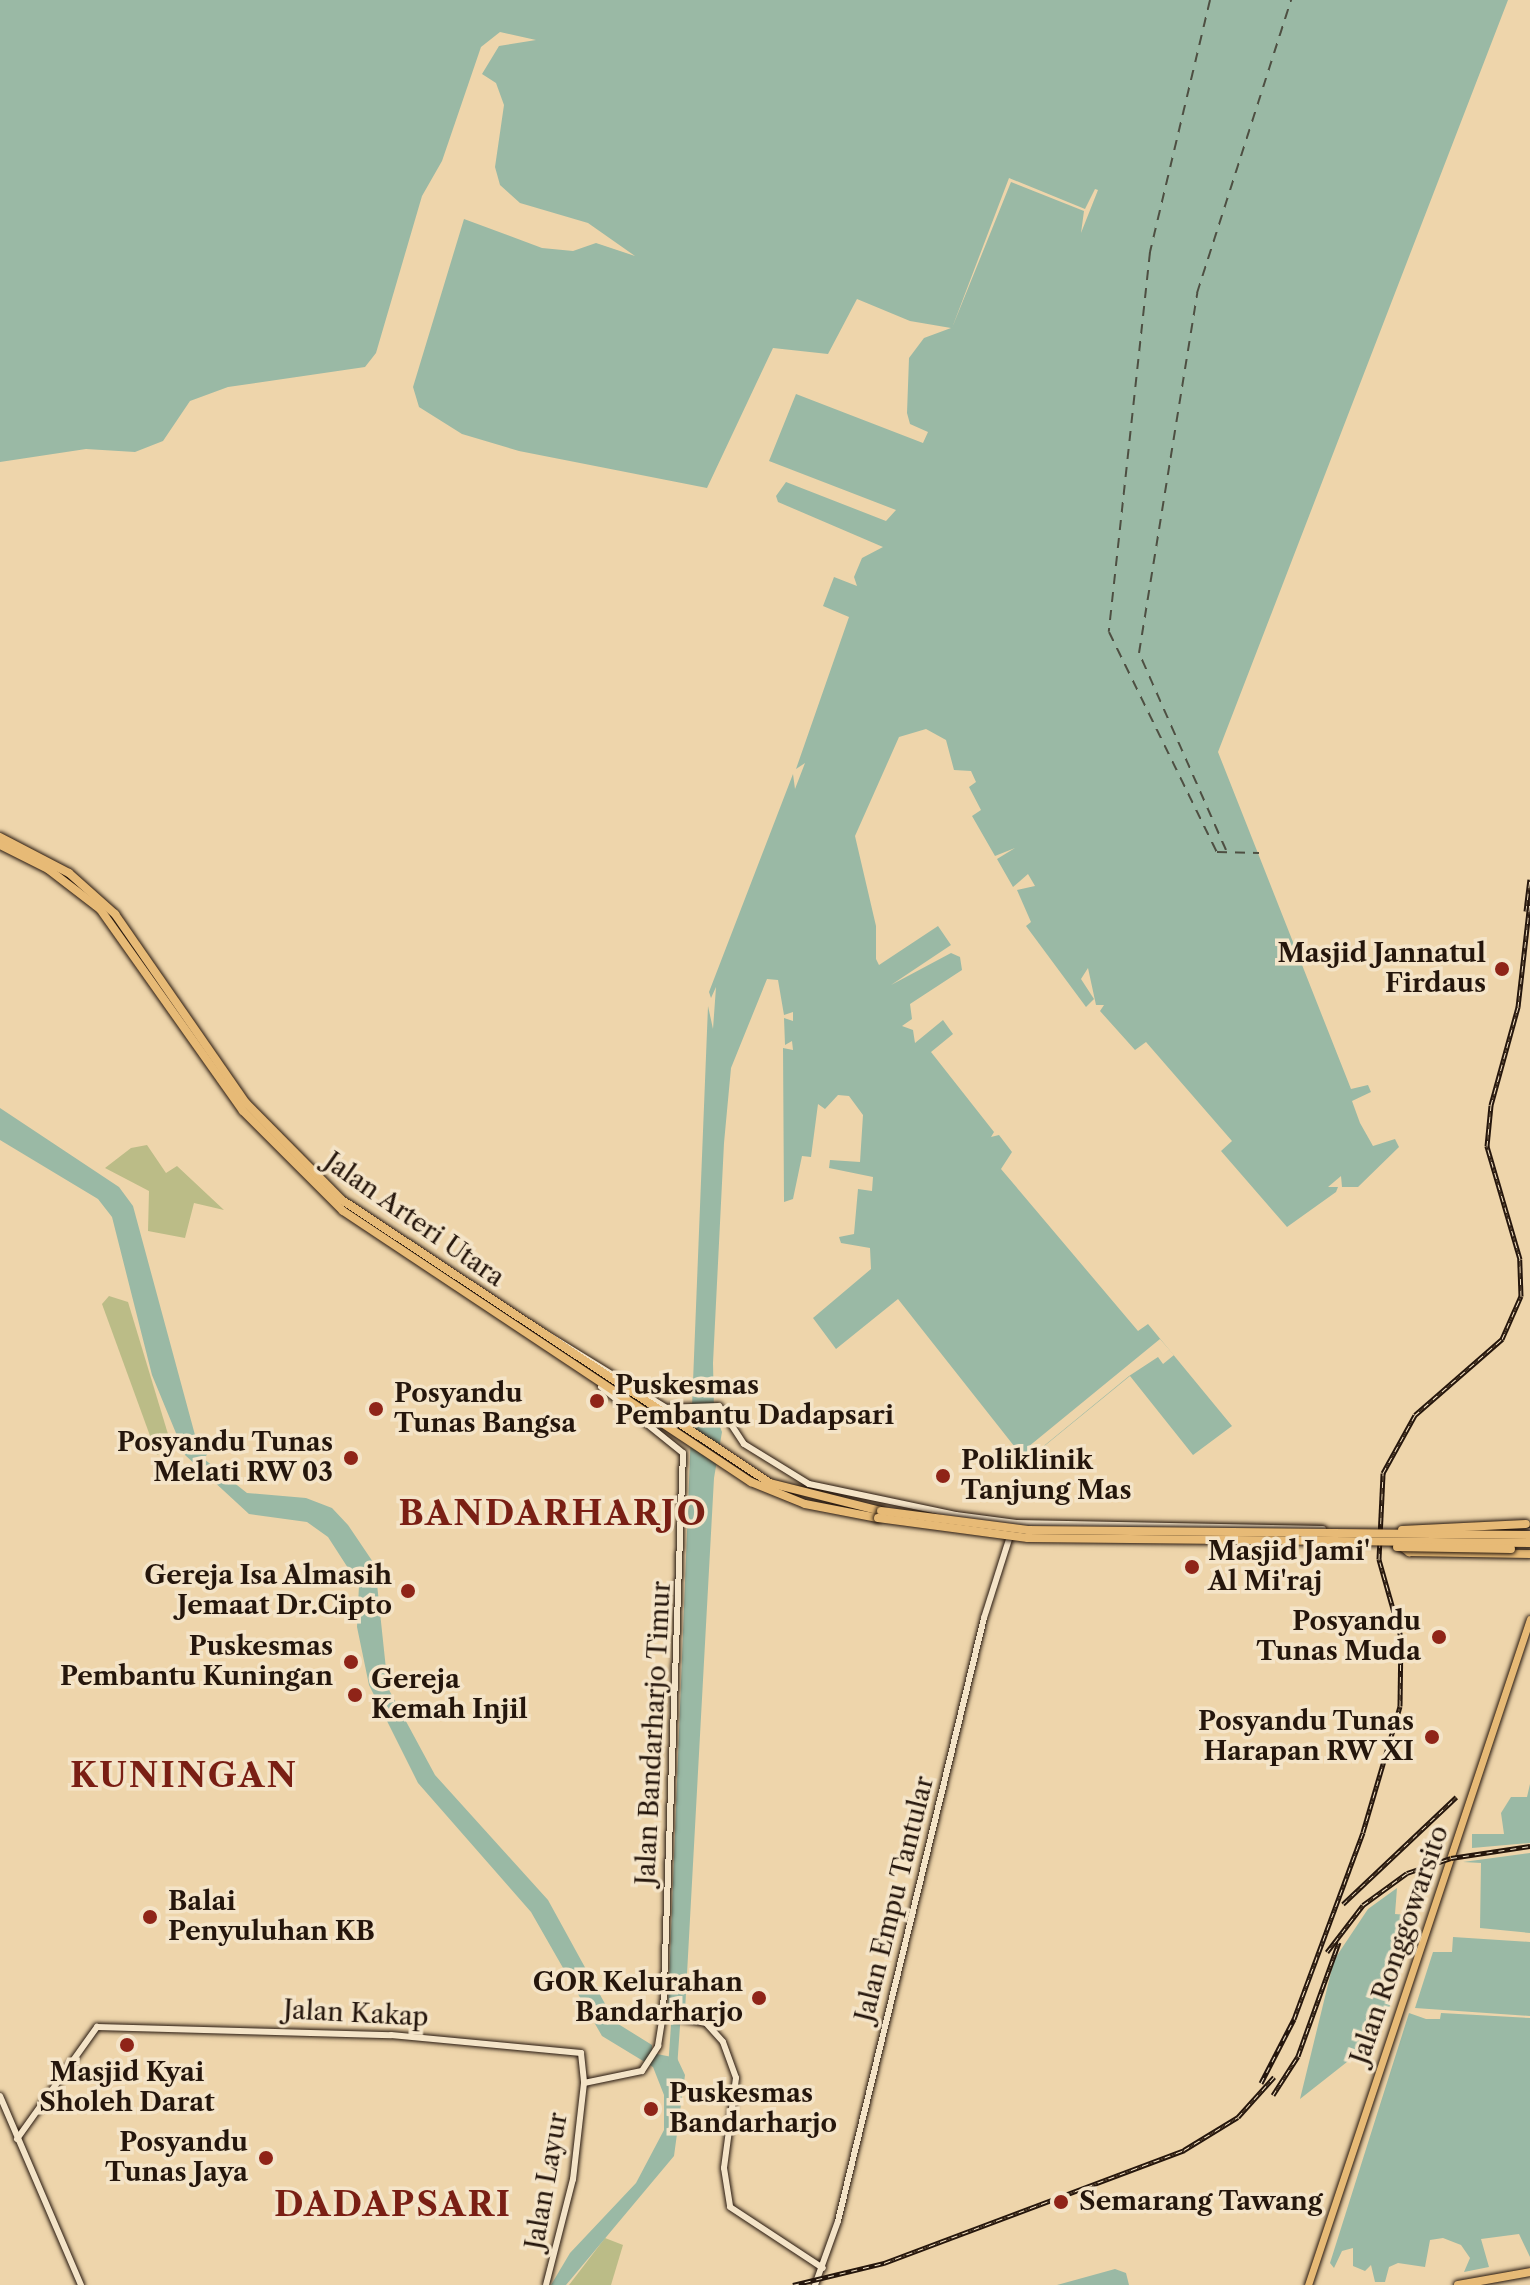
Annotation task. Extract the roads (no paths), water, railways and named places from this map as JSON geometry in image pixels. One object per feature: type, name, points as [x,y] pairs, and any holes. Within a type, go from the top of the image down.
[{"type":"highway","name":"Jalan Arteri Utara","points":[[0,837],[69,873],[115,914],[246,1103],[305,1169],[358,1212],[509,1315],[638,1409],[658,1410]]},
{"type":"highway","name":"Jalan Arteri Utara","points":[[0,845],[62,878],[113,923],[235,1101],[299,1173],[361,1223],[658,1410],[680,1429],[786,1498],[879,1515]]},
{"type":"highway","points":[[879,1515],[1028,1530],[1378,1533],[1529,1528]]},
{"type":"highway","points":[[879,1515],[989,1536],[1530,1543]]},
{"type":"highway","points":[[1392,1530],[1406,1552],[1526,1554]]},
{"type":"highway","points":[[1253,1541],[1511,1549],[1526,1554]]},
{"type":"highway","points":[[1458,2285],[1530,2272]]},
{"type":"main road","name":"Jalan Ronggowarsito","points":[[1308,2285],[1530,1619]]},
{"type":"street","points":[[509,1315],[532,1320],[658,1410],[694,1405],[716,1406],[744,1444],[809,1484],[1016,1523],[1392,1530],[1529,1528]]},
{"type":"street","name":"Jalan Bandarharjo Timur","points":[[584,2083],[625,2079],[646,2066],[655,2053],[667,2015],[683,1453],[638,1409]]},
{"type":"street","name":"Jalan Empu Tantular","points":[[815,2285],[823,2268],[984,1618],[1016,1523]]},
{"type":"street","points":[[667,2015],[682,2016],[715,2031],[735,2069],[724,2168],[730,2207],[823,2268]]},
{"type":"street","name":"Jalan Kakap","points":[[17,2139],[97,2027],[365,2034],[533,2046],[582,2054],[584,2083]]},
{"type":"street","name":"Jalan Layur","points":[[546,2285],[573,2179],[584,2083]]},
{"type":"street","points":[[0,2096],[81,2285]]},
{"type":"waterway","points":[[672,2068],[676,2011]]},
{"type":"railway","points":[[1526,911],[1530,879]]},
{"type":"railway","points":[[1261,2083],[1294,2019],[1363,1832],[1400,1706],[1401,1637],[1379,1559],[1383,1473],[1415,1415],[1502,1339],[1521,1296],[1520,1259],[1487,1146],[1491,1105],[1518,1007],[1530,901]]},
{"type":"railway","points":[[1343,1904],[1456,1797]]},
{"type":"railway","points":[[1327,1952],[1363,1905],[1407,1873],[1451,1858],[1530,1846]]},
{"type":"railway","points":[[1273,2095],[1298,2056],[1339,1942]]},
{"type":"railway","points":[[793,2285],[884,2263],[1184,2150],[1238,2117],[1274,2077]]},
{"type":"place","name":"Masjid Jannatul Firdaus","points":[[1502,969]]},
{"type":"place","name":"Puskesmas Pembantu Dadapsari","points":[[597,1401]]},
{"type":"place","name":"Posyandu Tunas Bangsa","points":[[376,1409]]},
{"type":"place","name":"Posyandu Tunas Melati RW 03","points":[[351,1458]]},
{"type":"place","name":"Poliklinik Tanjung Mas","points":[[943,1476]]},
{"type":"place","name":"Masjid Jami' Al Mi'raj","points":[[1192,1567]]},
{"type":"place","name":"Gereja Isa Almasih Jemaat Dr.Cipto","points":[[408,1591]]},
{"type":"place","name":"Posyandu Tunas Muda","points":[[1439,1637]]},
{"type":"place","name":"Puskesmas Pembantu Kuningan","points":[[351,1662]]},
{"type":"place","name":"Gereja Kemah Injil","points":[[355,1695]]},
{"type":"place","name":"Posyandu Tunas Harapan RW XI","points":[[1432,1737]]},
{"type":"place","name":"Balai Penyuluhan KB","points":[[150,1917]]},
{"type":"place","name":"GOR Kelurahan Bandarharjo","points":[[759,1998]]},
{"type":"place","name":"Masjid Kyai Sholeh Darat","points":[[127,2045]]},
{"type":"place","name":"Puskesmas Bandarharjo","points":[[651,2109]]},
{"type":"place","name":"Posyandu Tunas Jaya","points":[[266,2158]]},
{"type":"place","name":"Semarang Tawang","points":[[1061,2202]]},
{"type":"district","name":"BANDARHARJO","points":[[553,1514]]},
{"type":"district","name":"KUNINGAN","points":[[184,1776]]},
{"type":"district","name":"DADAPSARI","points":[[393,2205]]}]
